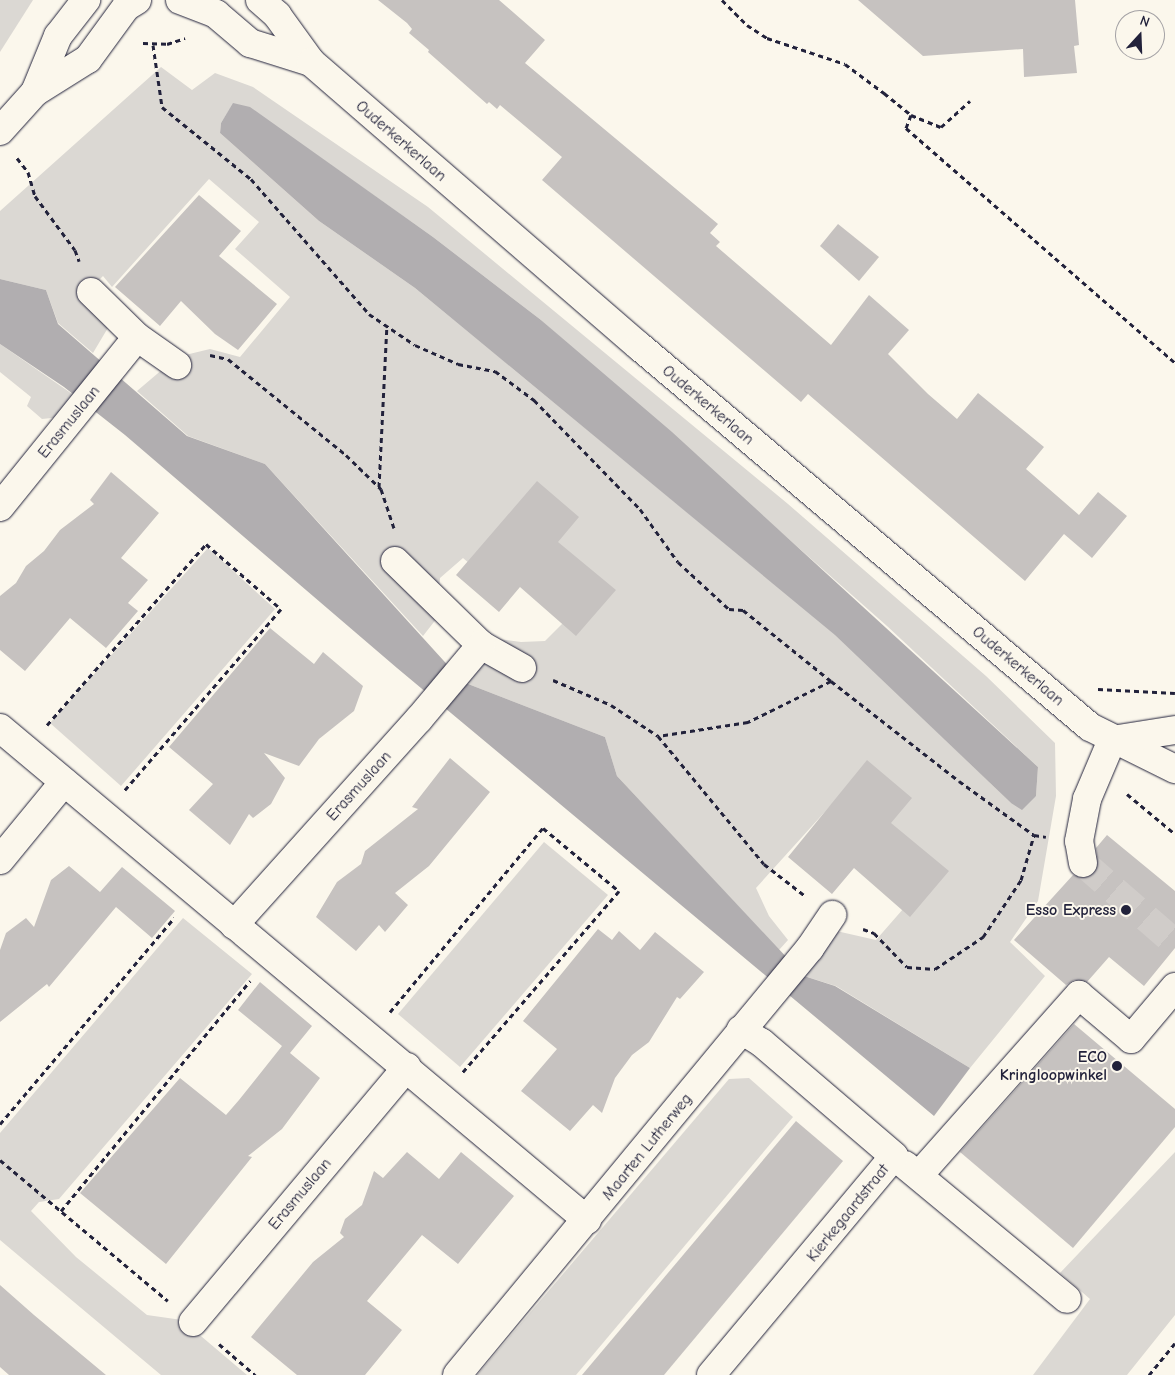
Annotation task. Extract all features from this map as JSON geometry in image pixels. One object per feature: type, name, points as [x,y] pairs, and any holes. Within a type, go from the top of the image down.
[{"type":"street","points":[[6,141],[35,92],[58,36],[86,0]]},
{"type":"street","points":[[35,92],[88,59],[126,7],[137,0]]},
{"type":"street","name":"Ouderkerkerlaan","points":[[180,0],[216,14],[250,43],[310,62]]},
{"type":"street","name":"Ouderkerkerlaan","points":[[260,0],[276,15],[310,62],[638,346],[1090,727],[1112,740],[1175,769]]},
{"type":"street","points":[[90,292],[137,337],[177,365]]},
{"type":"street","name":"Erasmuslaan","points":[[0,507],[137,337]]},
{"type":"street","points":[[395,561],[481,644],[522,668]]},
{"type":"street","name":"Erasmuslaan","points":[[234,926],[419,719],[462,664],[481,644]]},
{"type":"street","points":[[0,728],[234,926],[407,1067],[440,1098],[587,1220]]},
{"type":"street","points":[[1081,852],[1087,799],[1112,740],[1175,730]]},
{"type":"street","points":[[0,860],[64,782]]},
{"type":"street","name":"Maarten Lutherweg","points":[[457,1375],[810,948],[832,915]]},
{"type":"street","points":[[919,1175],[1079,995],[1131,1039],[1175,987]]},
{"type":"street","name":"Kierkegaardstraat","points":[[711,1375],[894,1156],[762,1043],[742,1030]]},
{"type":"street","name":"Erasmuslaan","points":[[193,1322],[407,1067]]},
{"type":"street","points":[[894,1156],[1067,1299]]},
{"type":"path","points":[[722,0],[747,25],[767,38],[845,64],[911,115],[941,127],[970,101]]},
{"type":"path","points":[[153,45],[162,107],[251,179],[351,296],[387,326],[415,345],[458,364],[495,371],[534,400],[640,509],[678,562],[729,609],[743,610],[959,781],[1034,835],[1081,852]]},
{"type":"path","points":[[911,115],[906,128],[1175,363]]},
{"type":"path","points":[[6,141],[28,172],[35,196],[74,250],[90,292]]},
{"type":"path","points":[[379,488],[387,326]]},
{"type":"path","points":[[177,365],[205,354],[228,359],[346,455],[379,488],[394,522],[395,561]]},
{"type":"path","points":[[25,750],[206,544],[281,609],[103,815]]},
{"type":"path","points":[[522,668],[611,705],[658,736],[764,864],[832,915],[874,933],[908,967],[935,969],[983,937],[1021,880],[1034,835]]},
{"type":"path","points":[[658,736],[748,722],[831,681]]},
{"type":"path","points":[[1112,740],[1119,788],[1175,834]]},
{"type":"path","points":[[368,1037],[543,828],[619,891],[440,1098]]},
{"type":"path","points":[[0,1124],[195,892]]},
{"type":"path","points":[[61,1211],[271,956]]},
{"type":"path","points":[[0,1160],[255,1375]]},
{"type":"path","points":[[1149,1375],[1175,1343]]},
{"type":"shaded area","points":[[0,0],[33,0],[0,52]]},
{"type":"shaded area","points":[[161,67],[192,90],[215,73],[253,87],[428,207],[788,504],[986,676],[1055,743],[1056,796],[1038,901],[1010,942],[1045,976],[970,1068],[836,986],[804,976],[832,930],[876,940],[938,869],[882,820],[869,763],[756,888],[769,916],[788,940],[779,950],[617,776],[605,737],[463,682],[490,638],[521,642],[545,641],[572,614],[523,571],[504,593],[463,558],[440,578],[437,618],[423,636],[265,464],[188,436],[137,391],[177,357],[210,349],[240,357],[290,297],[235,249],[259,222],[209,179],[112,287],[103,276],[85,294],[112,321],[93,353],[58,323],[46,290],[0,279],[0,211]],"holes":[[[233,104],[250,108],[433,237],[541,320],[887,626],[1038,767],[1036,796],[1011,803],[836,635],[415,288],[319,221],[220,133],[221,123]]]},
{"type":"shaded area","points":[[233,103],[250,107],[433,237],[541,320],[672,432],[1038,767],[1036,796],[1022,810],[1011,803],[835,635],[415,288],[319,221],[220,133],[221,123]]},
{"type":"shaded area","points":[[0,279],[46,290],[58,324],[187,436],[265,464],[463,682],[605,737],[617,776],[804,976],[835,986],[970,1068],[934,1116],[397,668],[125,435],[64,387],[0,344]]},
{"type":"shaded area","points":[[0,344],[78,398],[61,417],[42,419],[27,406],[31,397],[0,372]]},
{"type":"shaded area","points":[[208,548],[275,609],[121,786],[50,723]]},
{"type":"shaded area","points":[[544,842],[608,895],[460,1067],[398,1014]]},
{"type":"shaded area","points":[[183,918],[252,974],[59,1199],[39,1202],[31,1211],[76,1257],[147,1315],[182,1320],[247,1375],[161,1375],[0,1240],[0,1133]]},
{"type":"shaded area","points":[[749,1078],[793,1117],[576,1375],[477,1375],[729,1079]]},
{"type":"shaded area","points":[[1175,1152],[1175,1315],[1127,1375],[1033,1375],[1090,1299],[1060,1273]]},
{"type":"building","points":[[378,0],[499,0],[545,40],[525,63],[718,224],[710,233],[720,242],[716,246],[831,345],[869,295],[909,330],[888,354],[928,394],[957,419],[978,393],[1044,447],[1026,469],[1079,515],[1098,492],[1127,516],[1092,558],[1064,534],[1025,581],[808,394],[801,402],[542,180],[562,157],[500,105],[497,109],[489,102],[487,104],[409,33],[412,29],[407,23]]},
{"type":"building","points":[[858,0],[1075,0],[1079,45],[1074,46],[1077,73],[1024,77],[1023,49],[923,56]]},
{"type":"building","points":[[199,195],[241,231],[219,256],[277,304],[238,350],[215,334],[181,301],[160,326],[115,287]]},
{"type":"building","points":[[838,224],[879,257],[859,281],[820,246]]},
{"type":"building","points":[[111,472],[159,513],[121,558],[148,580],[128,603],[138,611],[106,648],[70,618],[25,671],[0,650],[0,596],[16,583],[26,566],[44,551],[60,530],[94,504],[90,500]]},
{"type":"building","points":[[537,481],[579,517],[558,542],[616,590],[576,636],[520,587],[499,612],[456,575]]},
{"type":"building","points":[[270,628],[314,664],[323,652],[363,686],[354,711],[319,739],[299,766],[264,753],[285,778],[271,804],[253,818],[249,814],[230,845],[189,810],[213,784],[169,747]]},
{"type":"building","points":[[450,758],[490,792],[429,866],[395,893],[408,905],[385,932],[379,925],[356,951],[316,917],[337,882],[361,864],[365,851],[418,809],[412,807]]},
{"type":"building","points":[[867,760],[912,798],[891,823],[949,871],[910,917],[854,868],[832,894],[788,857]]},
{"type":"building","points":[[1107,835],[1175,891],[1175,948],[1144,986],[1109,957],[1087,982],[1074,980],[1066,985],[1014,940],[1073,875],[1085,878],[1093,875],[1098,868],[1096,848]]},
{"type":"building","points":[[69,866],[100,892],[122,867],[175,911],[152,938],[116,907],[49,987],[47,984],[0,1022],[0,950],[6,933],[26,918],[34,927],[51,880]]},
{"type":"building","points":[[598,929],[612,940],[619,931],[640,950],[655,932],[704,972],[680,999],[677,997],[649,1042],[632,1055],[615,1078],[602,1113],[593,1105],[570,1131],[521,1091],[557,1049],[523,1021]]},
{"type":"building","points":[[260,982],[312,1026],[290,1053],[320,1078],[282,1129],[248,1156],[252,1157],[166,1264],[80,1193],[180,1078],[226,1115],[239,1100],[282,1046],[238,1010]]},
{"type":"building","points":[[1074,1024],[1175,1109],[1175,1127],[1073,1248],[960,1152]]},
{"type":"building","points":[[796,1121],[843,1161],[664,1375],[582,1375]]},
{"type":"building","points":[[407,1152],[439,1179],[461,1152],[514,1196],[458,1264],[422,1235],[367,1301],[402,1330],[365,1375],[297,1375],[251,1337],[313,1262],[344,1237],[340,1233],[345,1219],[362,1205],[374,1171],[383,1178]]},
{"type":"building","points":[[0,1285],[106,1375],[9,1375],[0,1367]]},
{"type":"tunnel","points":[[1083,863],[1175,943]]},
{"type":"place","name":"Esso Express","points":[[1126,910]]},
{"type":"place","name":"ECO Kringloopwinkel","points":[[1117,1066]]}]
